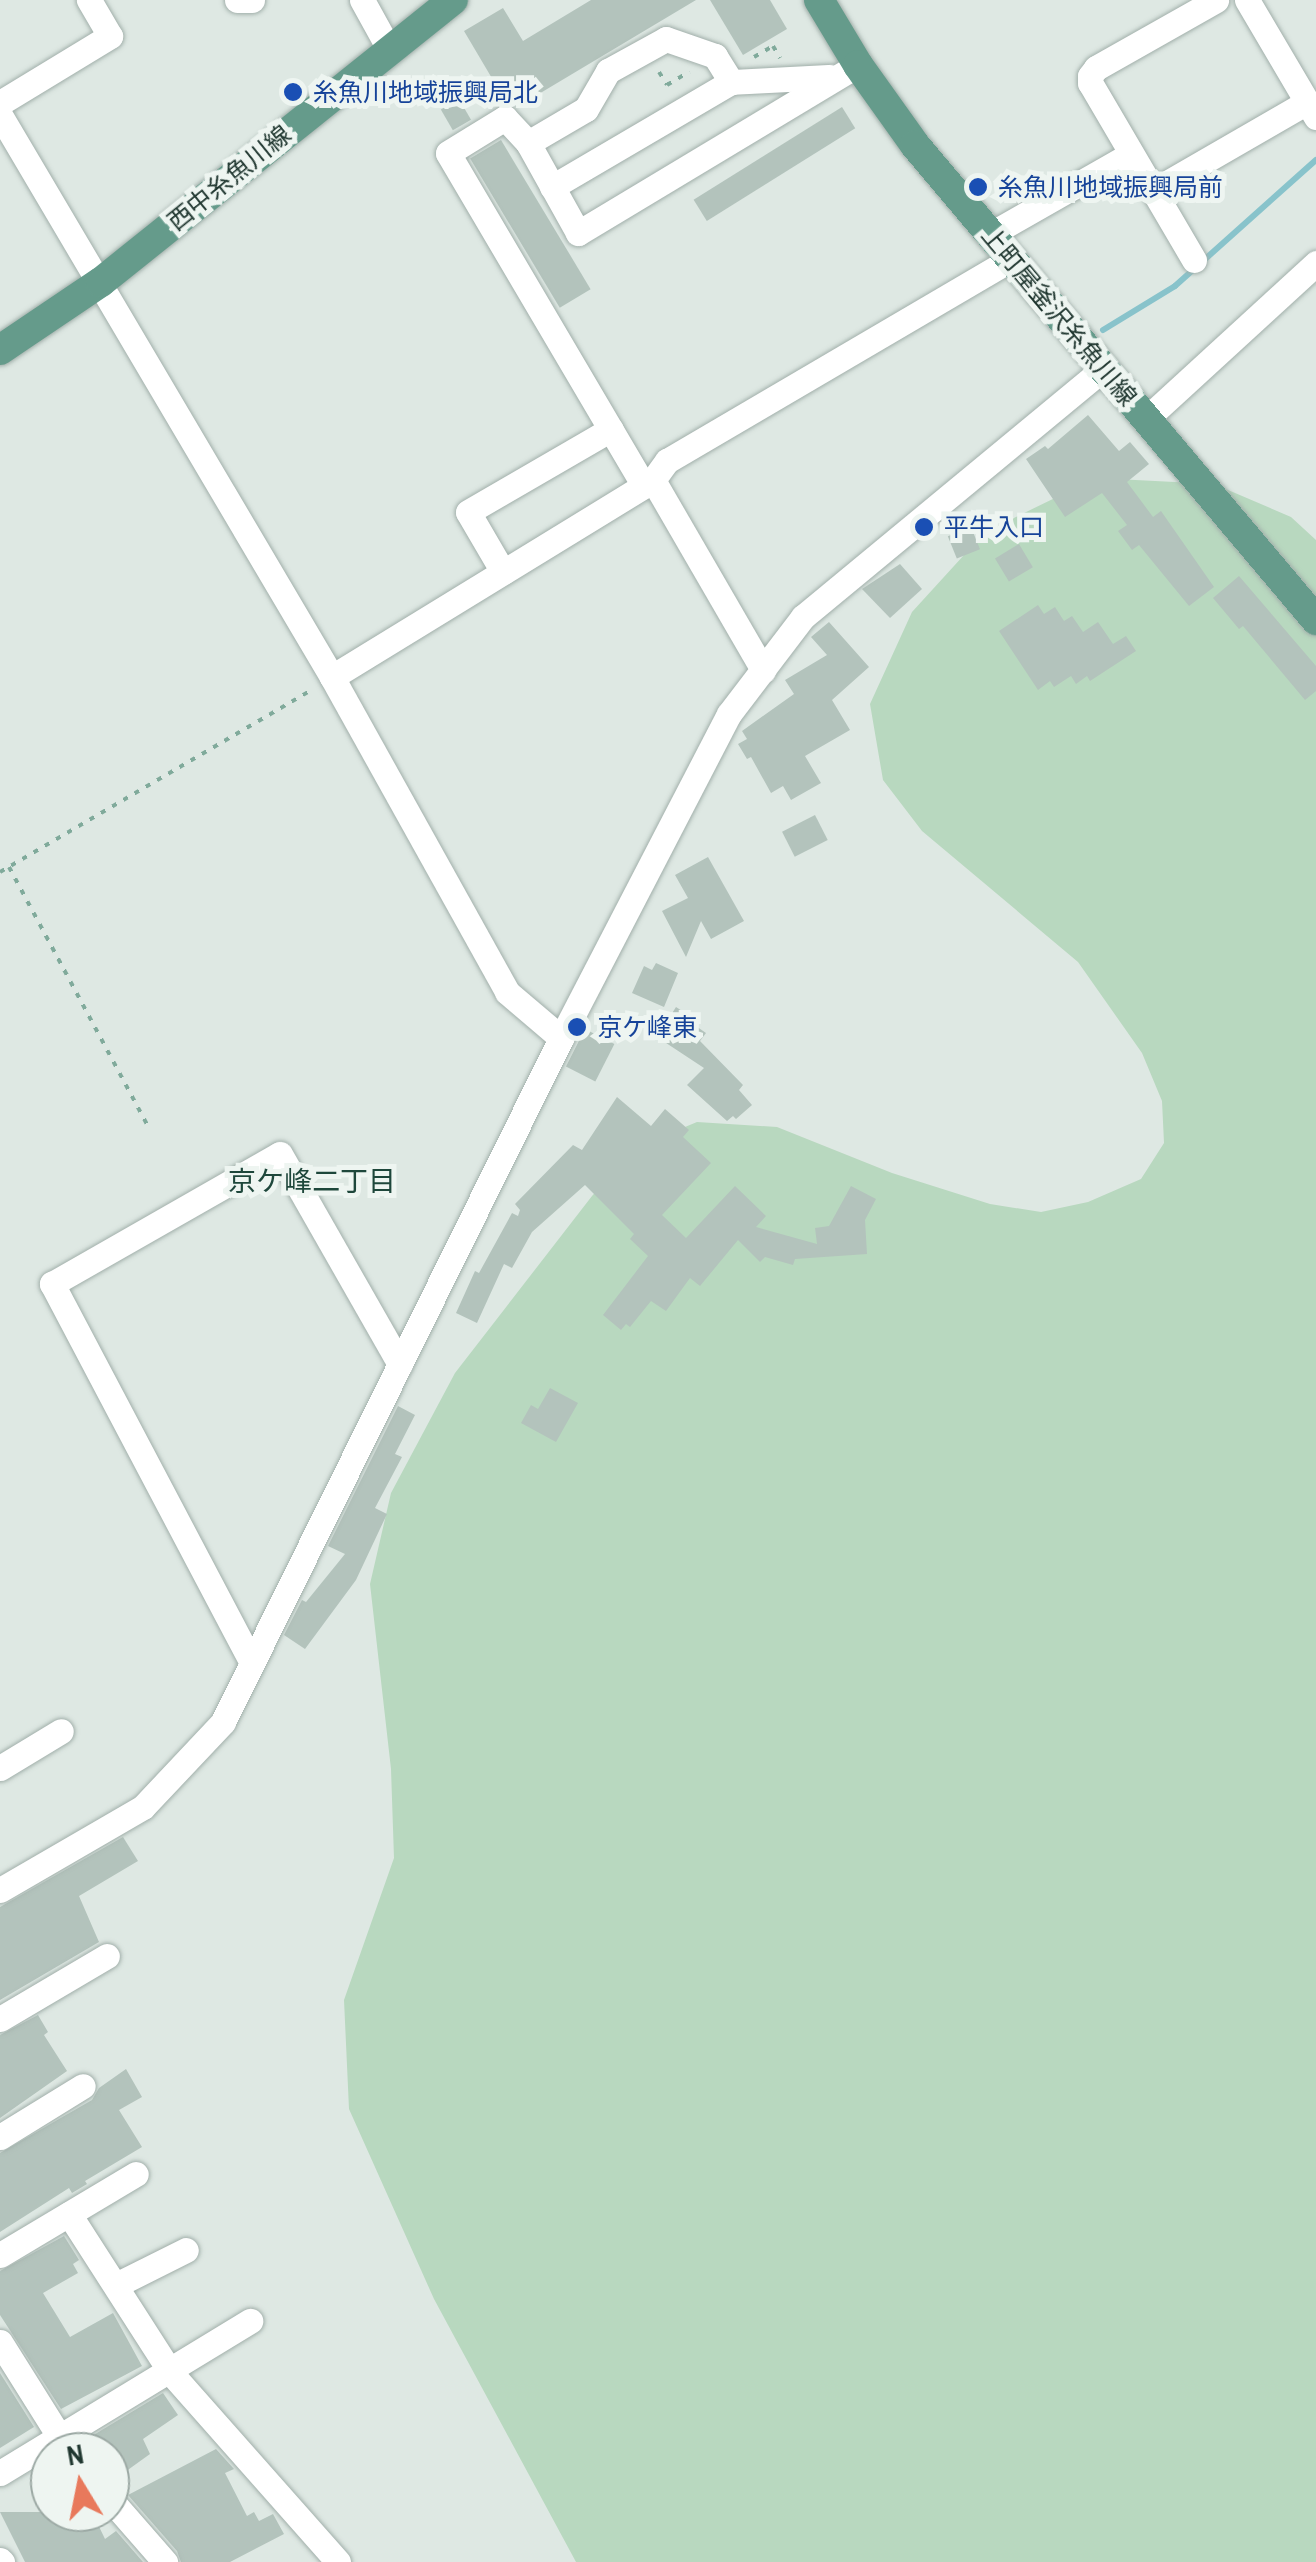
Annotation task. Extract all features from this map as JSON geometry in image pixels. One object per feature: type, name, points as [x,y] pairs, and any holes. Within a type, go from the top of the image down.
[{"type":"main road","name":"西中糸魚川線","points":[[0,350],[100,282],[453,0]]},
{"type":"main road","name":"上町屋釜沢糸魚川線","points":[[819,0],[849,70],[1316,620]]},
{"type":"street","points":[[0,103],[110,36],[88,0]]},
{"type":"street","points":[[237,0],[252,0]]},
{"type":"street","points":[[362,0],[389,49]]},
{"type":"street","points":[[1194,260],[1090,84],[1090,76],[1096,68],[1216,0]]},
{"type":"street","points":[[1153,191],[1312,110],[1246,0]]},
{"type":"street","points":[[528,143],[586,109],[608,71],[666,39],[715,56],[731,82]]},
{"type":"street","points":[[552,187],[731,82],[849,70]]},
{"type":"street","points":[[763,670],[612,429],[448,153],[505,118],[528,143],[578,233],[849,70]]},
{"type":"street","points":[[0,115],[332,677],[507,992],[561,1038]]},
{"type":"street","points":[[989,235],[1131,154]]},
{"type":"street","points":[[332,677],[648,483],[667,462],[1010,260]]},
{"type":"street","points":[[1146,419],[1316,263]]},
{"type":"street","points":[[0,1890],[142,1807],[223,1722],[561,1038],[728,714],[803,616],[1103,369]]},
{"type":"street","points":[[503,572],[468,512],[612,429]]},
{"type":"street","points":[[252,1663],[52,1284],[280,1154],[400,1364]]},
{"type":"street","points":[[0,1768],[61,1732]]},
{"type":"street","points":[[0,2019],[106,1956]]},
{"type":"street","points":[[0,2136],[84,2086]]},
{"type":"street","points":[[0,2255],[136,2174]]},
{"type":"street","points":[[69,2214],[170,2373],[338,2562]]},
{"type":"street","points":[[116,2285],[186,2250]]},
{"type":"street","points":[[82,2432],[250,2321]]},
{"type":"street","points":[[0,2342],[55,2432]]},
{"type":"street","points":[[0,2473],[30,2460]]},
{"type":"street","points":[[130,2522],[165,2562]]},
{"type":"path","points":[[0,872],[332,677]]},
{"type":"path","points":[[8,867],[150,1130]]},
{"type":"green space","points":[[1096,478],[1214,484],[1291,517],[1316,540],[1316,2562],[576,2562],[434,2299],[349,2109],[344,2000],[394,1858],[391,1769],[370,1584],[391,1493],[455,1373],[592,1196],[637,1147],[697,1122],[777,1127],[892,1173],[990,1204],[1041,1212],[1088,1202],[1141,1179],[1164,1143],[1162,1101],[1142,1053],[1078,962],[922,831],[883,780],[870,704],[912,612],[985,532]]},
{"type":"building","points":[[591,0],[696,0],[517,107],[506,102],[464,31],[503,8],[523,41]]},
{"type":"building","points":[[710,0],[770,0],[787,29],[743,55]]},
{"type":"building","points":[[459,99],[471,120],[453,130],[441,110]]},
{"type":"building","points":[[842,107],[855,128],[707,221],[694,200]]},
{"type":"building","points":[[501,140],[591,289],[560,308],[470,159]]},
{"type":"building","points":[[1088,415],[1119,451],[1130,442],[1149,464],[1127,482],[1153,517],[1161,511],[1214,587],[1189,606],[1139,545],[1132,550],[1118,531],[1127,525],[1102,493],[1065,517],[1026,459],[1045,446],[1048,449]]},
{"type":"building","points":[[971,527],[980,549],[957,559],[948,536]]},
{"type":"building","points":[[1019,544],[1033,567],[1009,582],[995,558]]},
{"type":"building","points":[[900,564],[922,589],[890,618],[862,589]]},
{"type":"building","points":[[1239,576],[1316,666],[1316,691],[1305,700],[1243,626],[1239,629],[1213,598]]},
{"type":"building","points":[[1038,605],[1044,614],[1055,607],[1064,621],[1072,616],[1083,632],[1098,622],[1113,644],[1126,636],[1136,651],[1090,681],[1087,676],[1076,684],[1071,676],[1054,687],[1050,681],[1038,690],[999,631]]},
{"type":"building","points":[[829,622],[869,667],[832,700],[850,730],[805,756],[821,783],[791,800],[783,786],[771,793],[751,757],[747,759],[738,744],[747,739],[742,731],[794,694],[785,680],[827,655],[811,637]]},
{"type":"building","points":[[815,815],[828,840],[795,857],[782,832]]},
{"type":"building","points":[[708,857],[744,921],[711,939],[701,921],[686,957],[662,911],[688,898],[675,875]]},
{"type":"building","points":[[656,963],[678,973],[664,1007],[632,993],[644,966],[652,970]]},
{"type":"building","points":[[676,1007],[696,1020],[693,1024],[706,1033],[700,1041],[743,1085],[739,1090],[752,1105],[736,1119],[733,1116],[727,1121],[687,1085],[704,1068],[657,1037]]},
{"type":"building","points":[[585,1029],[614,1044],[595,1081],[566,1066]]},
{"type":"building","points":[[617,1097],[651,1126],[665,1109],[689,1130],[683,1137],[711,1163],[662,1215],[686,1238],[735,1186],[766,1216],[756,1227],[817,1244],[815,1228],[829,1226],[851,1186],[876,1199],[865,1220],[867,1254],[795,1259],[793,1265],[765,1257],[760,1262],[738,1240],[700,1286],[690,1278],[666,1311],[651,1301],[630,1327],[626,1324],[621,1330],[603,1315],[648,1256],[630,1239],[634,1234],[585,1185],[532,1232],[512,1268],[504,1264],[477,1323],[456,1313],[475,1271],[479,1273],[512,1213],[518,1216],[520,1210],[515,1204],[573,1145],[582,1150]]},
{"type":"building","points":[[550,1388],[578,1403],[556,1442],[521,1423],[531,1405],[538,1409]]},
{"type":"building","points":[[398,1406],[415,1415],[395,1454],[402,1457],[375,1508],[387,1514],[356,1580],[305,1649],[284,1635],[302,1600],[306,1602],[345,1554],[328,1546]]},
{"type":"building","points":[[123,1837],[138,1861],[79,1896],[99,1942],[0,2000],[0,1907]]},
{"type":"building","points":[[38,2015],[48,2032],[44,2035],[67,2071],[0,2118],[0,2035]]},
{"type":"building","points":[[126,2069],[142,2097],[119,2110],[142,2147],[72,2193],[69,2188],[0,2232],[0,2153],[92,2100],[99,2088]]},
{"type":"building","points":[[64,2236],[79,2260],[73,2264],[78,2273],[43,2293],[70,2337],[113,2313],[142,2366],[61,2409],[0,2315],[0,2271]]},
{"type":"building","points":[[0,2373],[34,2427],[0,2448]]},
{"type":"building","points":[[163,2393],[178,2415],[143,2439],[150,2454],[130,2468],[130,2432],[99,2432]]},
{"type":"building","points":[[216,2449],[234,2469],[225,2473],[247,2516],[254,2512],[259,2521],[273,2514],[284,2534],[230,2562],[181,2562],[177,2551],[130,2494]]},
{"type":"building","points":[[0,2512],[30,2512],[30,2532],[102,2532],[105,2539],[117,2532],[143,2562],[25,2562]]},
{"type":"waterway","points":[[1103,330],[1175,286],[1316,160]]},
{"type":"place","name":"糸魚川地域振興局北","points":[[293,92]]},
{"type":"place","name":"糸魚川地域振興局前","points":[[978,187]]},
{"type":"place","name":"平牛入口","points":[[924,527]]},
{"type":"place","name":"京ケ峰東","points":[[577,1027]]},
{"type":"district","name":"京ケ峰二丁目","points":[[312,1181]]}]
